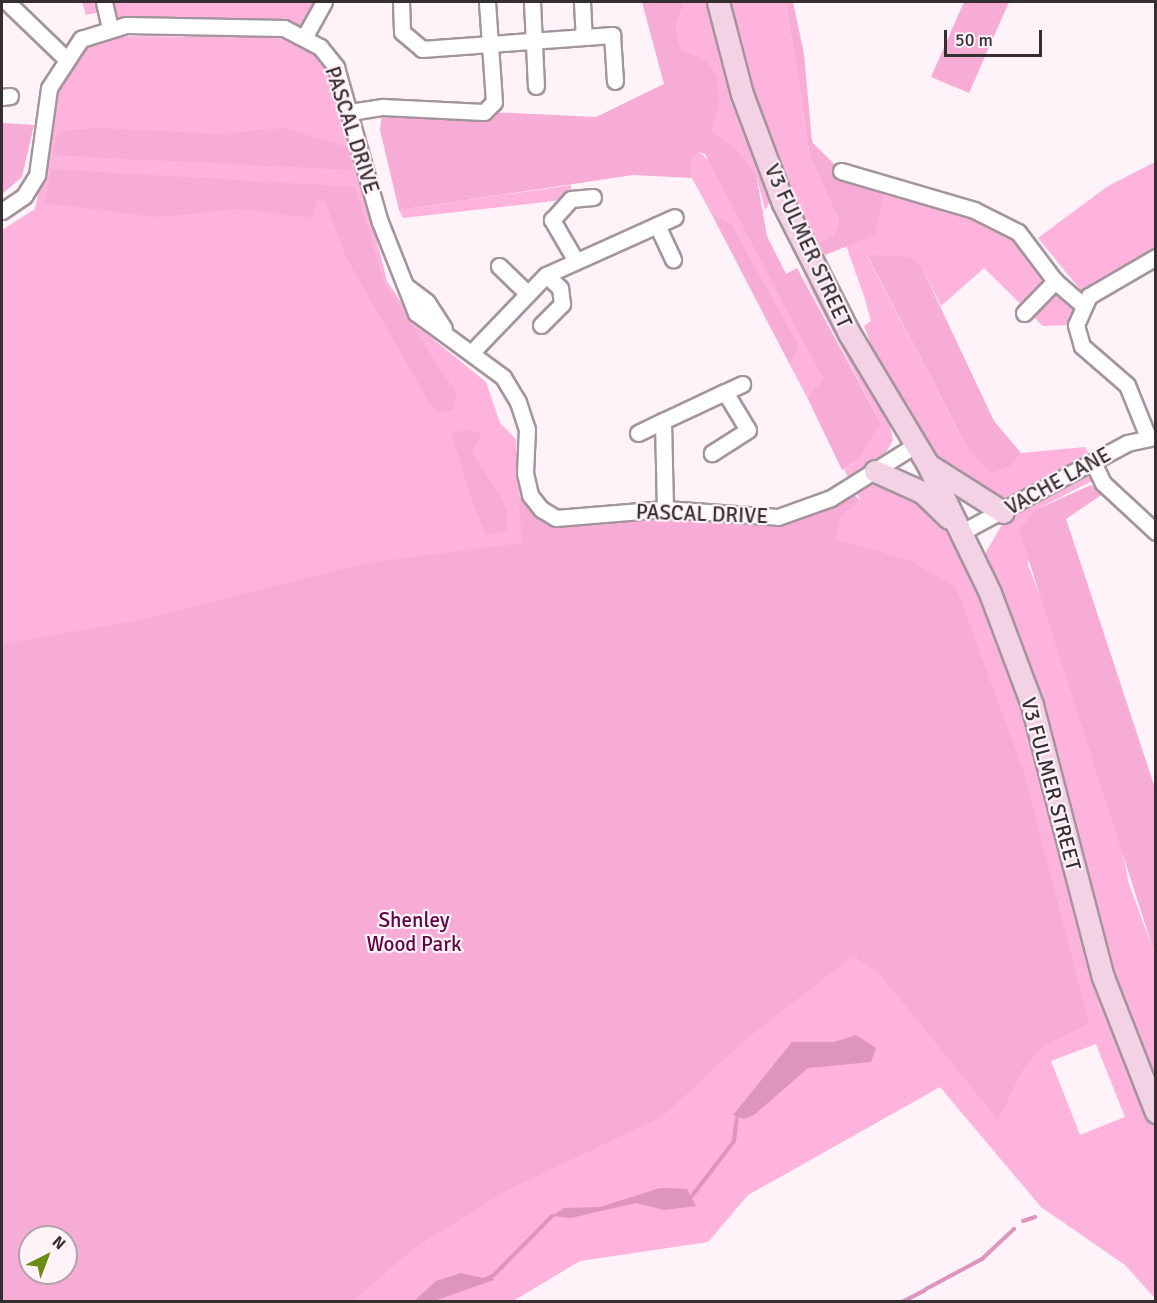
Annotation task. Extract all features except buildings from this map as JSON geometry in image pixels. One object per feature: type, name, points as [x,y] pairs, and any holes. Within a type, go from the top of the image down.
[{"type":"street","points":[[7,2],[64,57]]},
{"type":"street","points":[[2,211],[24,196],[37,175],[49,88],[64,57],[81,39],[110,27],[104,2]]},
{"type":"street","points":[[305,36],[324,2]]},
{"type":"street","points":[[401,2],[402,32],[422,49],[491,42],[612,35],[615,81]]},
{"type":"street","points":[[350,112],[383,107],[484,112],[494,102],[487,2]]},
{"type":"street","points":[[532,2],[536,86]]},
{"type":"street","points":[[582,2],[584,36]]},
{"type":"street","name":"V3 FULMER STREET","points":[[718,2],[742,94],[799,237],[825,288],[927,463],[962,532],[1032,705],[1103,977],[1155,1112]]},
{"type":"street","name":"PASCAL DRIVE","points":[[110,27],[284,28],[305,36],[336,67],[401,283],[417,313],[448,333],[503,377],[518,402],[527,429],[525,473],[530,495],[541,510],[556,518],[665,509],[778,517],[802,512],[875,471],[915,445]]},
{"type":"street","points":[[841,171],[974,210],[1018,232],[1055,281],[1081,304]]},
{"type":"street","points":[[576,261],[552,220],[572,199],[593,196]]},
{"type":"street","points":[[472,351],[525,291],[546,274],[675,217]]},
{"type":"street","points":[[657,225],[673,260]]},
{"type":"street","points":[[1151,437],[1127,385],[1082,346],[1076,326],[1081,304],[1139,261],[1155,257]]},
{"type":"street","points":[[500,266],[525,291]]},
{"type":"street","points":[[541,325],[562,304],[560,288],[546,274]]},
{"type":"street","points":[[1024,313],[1055,281]]},
{"type":"street","points":[[638,433],[742,384]]},
{"type":"street","points":[[712,453],[754,426],[725,392]]},
{"type":"street","points":[[663,421],[665,509]]},
{"type":"street","name":"VACHE LANE","points":[[962,532],[1094,464],[1127,443],[1151,437]]},
{"type":"street","points":[[927,463],[1004,512]]},
{"type":"street","points":[[1094,464],[1103,483],[1155,532]]},
{"type":"street","points":[[875,471],[922,492],[962,532]]},
{"type":"green space","points":[[82,2],[324,2],[305,36],[110,27],[105,11],[86,15]]},
{"type":"green space","points":[[642,2],[685,2],[676,25],[681,49],[706,60],[717,76],[719,107],[712,131],[736,148],[756,174],[767,236],[786,274],[797,268],[881,423],[860,458],[842,470],[807,397],[823,379],[705,154],[698,152],[691,161],[692,178],[633,175],[399,210],[380,130],[383,107],[596,117],[664,84]]},
{"type":"green space","points":[[685,2],[786,2],[810,157],[839,221],[833,236],[818,242],[765,154],[761,169],[770,202],[765,210],[756,174],[736,148],[712,131],[719,107],[706,60],[681,49],[676,25]]},
{"type":"green space","points":[[786,2],[793,2],[804,54],[812,142],[841,171],[887,185],[875,235],[825,255],[818,242],[833,236],[839,221],[810,157]]},
{"type":"green space","points":[[964,2],[1009,2],[969,93],[931,77]]},
{"type":"green space","name":"Shenley Wood Park","points":[[98,36],[275,37],[307,44],[326,63],[338,86],[387,281],[417,326],[486,382],[500,423],[516,439],[523,542],[840,517],[860,500],[844,469],[860,458],[881,423],[800,269],[889,420],[893,440],[875,471],[962,532],[1155,1112],[1155,1298],[1125,1265],[1041,1207],[940,1087],[748,1195],[708,1242],[580,1261],[513,1301],[2,1301],[2,230],[35,209],[62,77]],"holes":[[[1096,1044],[1125,1117],[1080,1135],[1051,1061]]]},
{"type":"green space","points":[[2,123],[34,125],[22,177],[2,194]]},
{"type":"green space","points":[[96,128],[224,134],[284,128],[347,147],[353,170],[53,155],[58,132]]},
{"type":"green space","points":[[698,151],[715,166],[823,379],[807,397],[790,365],[800,347],[732,224],[711,213],[692,178],[691,161]]},
{"type":"green space","points":[[1155,162],[1155,248],[1084,294],[1038,238],[1108,186]]},
{"type":"green space","points":[[51,169],[355,187],[385,284],[456,393],[453,410],[439,412],[430,404],[347,259],[325,202],[317,200],[312,218],[241,209],[154,217],[45,203]]},
{"type":"green space","points":[[571,185],[571,199],[403,218],[399,210]]},
{"type":"green space","points":[[887,185],[1018,232],[1081,304],[1076,325],[1043,326],[984,268],[941,306],[921,266],[867,256],[967,448],[990,474],[1012,467],[1021,453],[1085,447],[1094,464],[1003,512],[933,458],[878,364],[864,326],[871,321],[846,245],[875,234]]},
{"type":"green space","points":[[711,213],[732,224],[800,347],[790,365]]},
{"type":"green space","points":[[867,255],[911,257],[921,266],[994,421],[1021,453],[1012,467],[990,474],[967,448]]},
{"type":"green space","points":[[470,430],[482,434],[472,451],[507,509],[507,531],[486,535],[472,501],[451,432]]},
{"type":"green space","points":[[1097,472],[1100,477],[1037,509],[1028,565],[1061,649],[1117,825],[1129,884],[1155,955],[1155,1098],[1109,969],[1034,679],[985,554],[1004,521]]},
{"type":"green space","points":[[1091,485],[1103,494],[1066,519],[1155,788],[1155,955],[1019,530],[1037,509]]},
{"type":"green space","name":"Shenley Wood Park","points":[[848,488],[860,501],[840,517],[836,539],[909,560],[956,587],[1024,773],[1089,1023],[1042,1047],[1022,1071],[998,1120],[878,972],[853,956],[745,1040],[663,1116],[506,1191],[414,1248],[353,1301],[2,1302],[2,644],[135,621],[366,563],[522,543],[519,497],[530,495],[556,518],[665,509],[778,517]]},
{"type":"shaded area","points":[[856,1035],[876,1048],[871,1062],[808,1068],[754,1115],[744,1119],[733,1115],[792,1042],[834,1042]]},
{"type":"shaded area","points":[[660,1188],[687,1189],[696,1206],[664,1210],[636,1203],[571,1218],[552,1216],[564,1208],[600,1207]]},
{"type":"shaded area","points":[[461,1273],[483,1278],[492,1274],[494,1280],[434,1301],[414,1301],[436,1281]]},
{"type":"waterway","points":[[692,1196],[734,1141],[737,1118]]},
{"type":"waterway","points":[[494,1275],[552,1216]]},
{"type":"waterway","points":[[1023,1221],[1035,1217]]},
{"type":"waterway","points":[[926,1289],[982,1259],[1014,1229]]},
{"type":"waterway","points":[[902,1302],[924,1291]]}]
